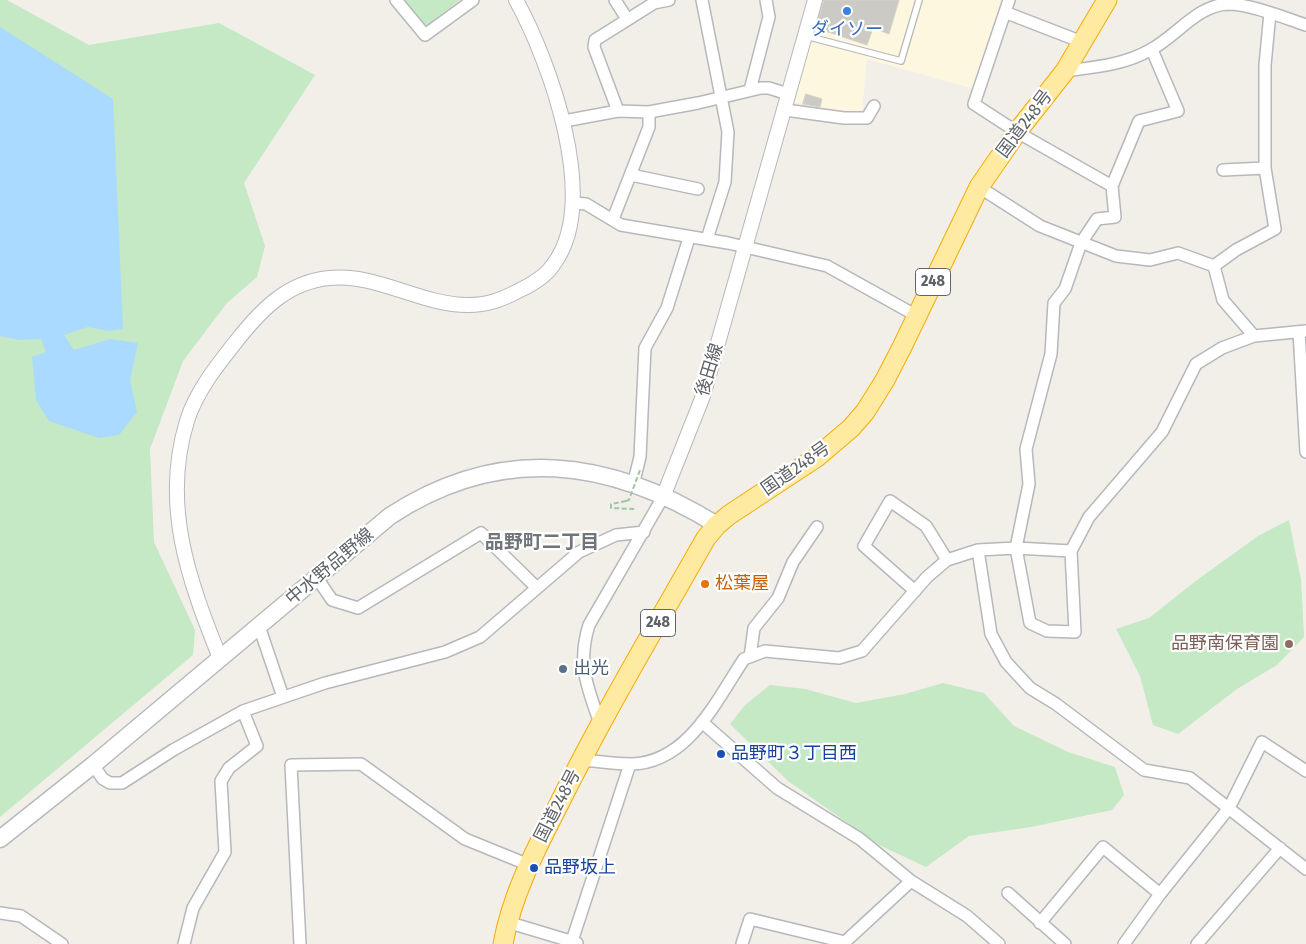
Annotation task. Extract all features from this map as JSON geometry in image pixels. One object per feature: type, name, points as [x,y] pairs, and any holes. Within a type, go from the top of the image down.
[{"type":"highway","name":"国道248号","points":[[503,944],[507,922],[528,864],[600,723],[706,538],[717,525],[799,471],[851,428],[865,412],[885,380],[979,187],[1017,132],[1065,71],[1107,0]]},
{"type":"main road","name":"中水野品野線","points":[[0,839],[402,508],[427,494],[492,472],[546,466],[636,477],[662,497],[717,525]]},
{"type":"street","points":[[396,0],[426,35],[473,0]]},
{"type":"street","points":[[220,658],[194,589],[180,540],[176,492],[187,420],[218,364],[260,312],[283,295],[303,284],[328,278],[354,278],[466,305],[494,303],[533,284],[553,266],[564,242],[573,203],[564,121],[540,54],[516,0]]},
{"type":"street","points":[[615,0],[627,18]]},
{"type":"street","points":[[618,111],[594,47],[595,40],[627,18],[662,0],[668,0]]},
{"type":"street","points":[[702,0],[728,132],[724,182],[706,239]]},
{"type":"street","points":[[750,90],[769,17],[766,0]]},
{"type":"street","name":"後田線","points":[[600,723],[586,684],[583,645],[589,625],[644,532],[662,497],[703,396],[816,0]]},
{"type":"street","points":[[1009,0],[1007,13],[974,104],[1017,132],[1112,186]]},
{"type":"street","points":[[1065,71],[1128,61],[1152,50],[1210,9],[1228,4],[1270,13],[1306,25]]},
{"type":"street","points":[[1007,13],[1082,42]]},
{"type":"street","points":[[1214,266],[1236,250],[1275,229],[1265,168],[1265,65],[1270,13]]},
{"type":"street","points":[[1152,50],[1178,111],[1139,121],[1112,186],[1115,217],[1097,219],[1081,243],[1065,289],[1054,303],[1051,354],[1026,449],[1029,484],[1016,548],[1030,623],[1047,631],[1075,632],[1070,551],[1089,517],[1162,432],[1196,364],[1222,348],[1254,336],[1302,332],[1306,452]]},
{"type":"street","points":[[564,121],[618,111],[648,112],[698,104],[750,90],[769,88],[788,94]]},
{"type":"street","points":[[785,110],[844,118],[867,118],[874,106]]},
{"type":"street","points":[[613,219],[649,127],[648,112]]},
{"type":"street","points":[[1222,170],[1265,168]]},
{"type":"street","points":[[631,174],[698,189]]},
{"type":"street","points":[[979,187],[1040,226],[1116,256],[1150,260],[1178,253],[1214,266]]},
{"type":"street","points":[[573,203],[586,204],[621,225],[689,238],[706,239],[836,269],[917,316]]},
{"type":"street","points":[[636,477],[640,457],[645,348],[667,308],[671,290],[689,238]]},
{"type":"street","points":[[1214,266],[1224,300],[1254,336]]},
{"type":"street","points":[[915,591],[864,546],[890,501],[926,526],[947,560]]},
{"type":"street","points":[[750,657],[754,628],[778,598],[793,562],[817,527]]},
{"type":"street","points":[[93,764],[103,779],[110,783],[122,783],[173,750],[243,711],[325,682],[445,652],[480,637],[579,552],[616,535],[644,532]]},
{"type":"street","points":[[317,578],[332,600],[358,608],[482,533],[536,587]]},
{"type":"street","points":[[581,760],[630,764],[654,760],[676,750],[702,722],[744,659],[765,651],[839,658],[862,651],[915,591],[947,560],[978,550],[1016,548],[1070,551]]},
{"type":"street","points":[[978,550],[991,634],[1006,662],[1030,688],[1056,704],[1144,770],[1190,778],[1306,869]]},
{"type":"street","points":[[259,626],[283,697]]},
{"type":"street","points":[[184,944],[193,908],[225,852],[221,781],[229,768],[257,746],[243,711]]},
{"type":"street","points":[[702,722],[776,788],[860,839],[911,881],[967,916],[1000,944]]},
{"type":"street","points":[[1124,944],[1160,894],[1229,808],[1262,742],[1306,771]]},
{"type":"street","points":[[300,944],[291,765],[361,764],[465,838],[528,864]]},
{"type":"street","points":[[507,922],[574,943],[630,764]]},
{"type":"street","points":[[1040,923],[1103,847],[1160,894]]},
{"type":"street","points":[[1197,944],[1280,848]]},
{"type":"street","points":[[742,944],[750,919],[846,942],[911,881]]},
{"type":"street","points":[[1008,894],[1065,944]]},
{"type":"street","points":[[0,913],[21,916],[62,944]]},
{"type":"lane","points":[[806,36],[901,61],[919,0]]},
{"type":"path","points":[[636,477],[629,500],[611,504],[611,508],[636,509]]},
{"type":"shaded area","points":[[820,0],[1005,0],[975,89],[867,59],[862,112],[844,114],[790,101]]},
{"type":"green space","points":[[0,0],[7,0],[89,45],[219,23],[315,75],[244,183],[265,246],[257,277],[227,303],[183,361],[150,449],[154,542],[195,630],[193,655],[0,817]]},
{"type":"green space","points":[[402,0],[460,0],[425,27]]},
{"type":"green space","points":[[1289,520],[1301,580],[1304,637],[1277,665],[1237,689],[1178,734],[1153,725],[1140,676],[1116,629],[1149,618],[1197,580],[1258,536]]},
{"type":"green space","points":[[943,683],[984,693],[1014,726],[1068,752],[1115,767],[1124,795],[1112,810],[1031,827],[969,836],[926,867],[879,845],[788,781],[730,724],[745,705],[770,685],[805,689],[856,703],[905,694]]},
{"type":"water","points":[[0,27],[113,99],[123,329],[109,331],[88,327],[64,335],[74,350],[110,339],[138,343],[130,380],[137,412],[119,435],[99,438],[49,421],[36,400],[32,357],[46,352],[41,339],[20,340],[0,336]]},
{"type":"building","points":[[824,0],[899,0],[889,34],[873,28],[867,45],[816,28]]},
{"type":"building","points":[[806,94],[822,99],[820,107],[803,104]]},
{"type":"place","name":"ダイソー","points":[[847,11]]},
{"type":"place","name":"松葉屋","points":[[705,584]]},
{"type":"place","name":"品野南保育園","points":[[1289,644]]},
{"type":"place","name":"出光","points":[[563,669]]},
{"type":"place","name":"品野町３丁目西","points":[[721,754]]},
{"type":"place","name":"品野坂上","points":[[534,868]]},
{"type":"district","name":"品野町二丁目","points":[[542,543]]}]
